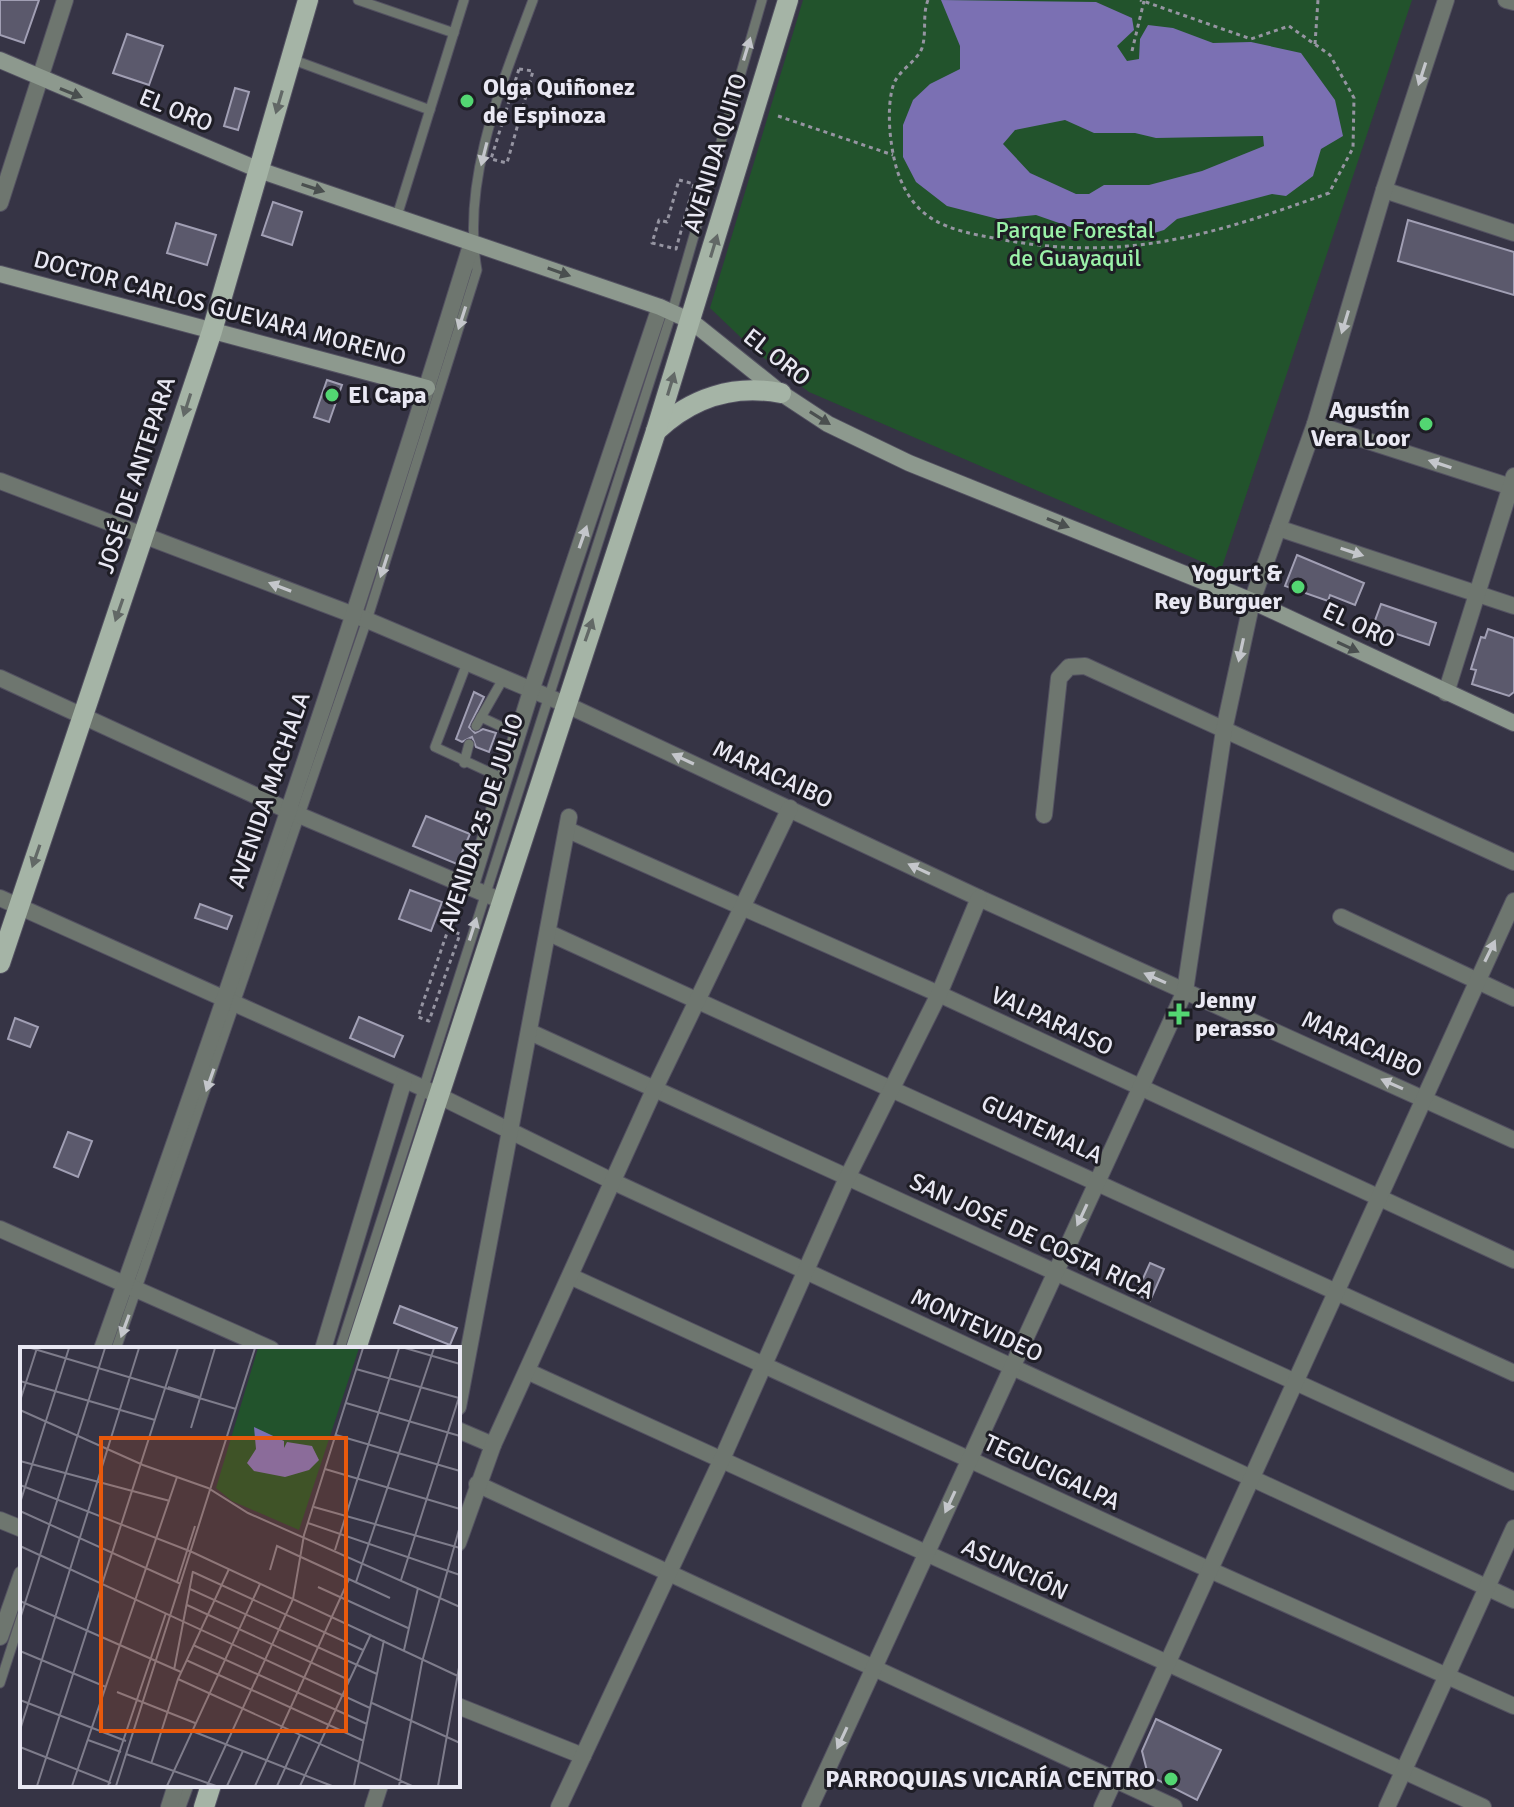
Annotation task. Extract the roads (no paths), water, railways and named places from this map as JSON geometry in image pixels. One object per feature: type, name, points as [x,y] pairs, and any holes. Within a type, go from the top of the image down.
[{"type":"main road","name":"JOSÉ DE ANTEPARA","points":[[0,963],[9,902],[83,717],[212,331],[308,0]]},
{"type":"main road","name":"AVENIDA QUITO","points":[[675,313],[788,0]]},
{"type":"main road","name":"AVENIDA 25 DE JULIO","points":[[357,1347],[485,894],[656,431],[675,313]]},
{"type":"main road","points":[[656,431],[683,410],[714,396],[748,390],[781,393]]},
{"type":"main road","points":[[204,1807],[210,1787]]},
{"type":"street","points":[[0,203],[65,0]]},
{"type":"street","points":[[810,1807],[1185,991],[1224,730],[1252,601],[1315,424],[1384,190],[1446,0]]},
{"type":"street","points":[[1506,0],[1514,2]]},
{"type":"street","name":"EL ORO","points":[[0,60],[40,80],[259,170],[675,313],[781,393],[828,424],[909,463],[1252,601],[1514,723]]},
{"type":"street","points":[[1384,190],[1514,233]]},
{"type":"street","name":"AVENIDA MACHALA","points":[[103,1347],[132,1285],[360,617],[472,242]]},
{"type":"street","name":"DOCTOR CARLOS GUEVARA MORENO","points":[[0,274],[427,388]]},
{"type":"street","name":"AVENIDA 25 DE JULIO","points":[[485,894],[502,778],[531,691],[675,313]]},
{"type":"street","points":[[1315,424],[1513,484],[1446,693]]},
{"type":"street","name":"MARACAIBO","points":[[0,481],[360,617],[557,702],[979,898],[1514,1140]]},
{"type":"street","points":[[1278,528],[1514,606]]},
{"type":"street","points":[[1044,815],[1059,678],[1069,667],[1085,666],[1514,862]]},
{"type":"street","points":[[0,678],[294,813],[485,894]]},
{"type":"street","points":[[460,1537],[493,1445],[529,1372],[654,1090],[790,808]]},
{"type":"street","name":"VALPARAISO","points":[[549,933],[568,823],[1514,1260]]},
{"type":"street","points":[[561,1807],[722,1459],[847,1178],[939,994],[979,898]]},
{"type":"street","points":[[1102,1807],[1514,901]]},
{"type":"street","name":"MONTEVIDEO","points":[[9,902],[229,1004],[430,1092],[806,1272],[1514,1600]]},
{"type":"street","points":[[1341,917],[1514,998]]},
{"type":"street","points":[[460,1397],[549,933]]},
{"type":"street","name":"GUATEMALA","points":[[549,933],[894,1087],[1514,1373]]},
{"type":"street","name":"SAN JOSÉ DE COSTA RICA","points":[[530,1032],[1514,1482]]},
{"type":"street","points":[[324,1347],[404,1080]]},
{"type":"street","points":[[0,1229],[267,1347]]},
{"type":"street","name":"TEGUCIGALPA","points":[[572,1277],[1514,1706]]},
{"type":"street","name":"ASUNCIÓN","points":[[529,1372],[1483,1807]]},
{"type":"street","points":[[460,1431],[493,1445]]},
{"type":"street","points":[[477,1484],[1174,1807]]},
{"type":"street","points":[[0,1520],[20,1528]]},
{"type":"street","points":[[1387,1807],[1514,1528]]},
{"type":"street","points":[[0,1637],[20,1580]]},
{"type":"street","points":[[460,1707],[583,1756]]},
{"type":"street","points":[[169,1807],[175,1787]]},
{"type":"street","points":[[373,1807],[379,1787]]},
{"type":"lane","points":[[358,0],[454,33]]},
{"type":"lane","points":[[397,216],[464,0]]},
{"type":"lane","name":"AVENIDA MACHALA","points":[[360,617],[477,270],[472,242],[478,175],[533,0]]},
{"type":"lane","name":"AVENIDA QUITO","points":[[675,313],[762,0]]},
{"type":"lane","points":[[291,59],[430,110]]},
{"type":"lane","name":"AVENIDA 25 DE JULIO","points":[[557,702],[675,313]]},
{"type":"lane","points":[[467,663],[435,747],[502,778]]},
{"type":"lane","points":[[503,679],[479,722],[517,734]]},
{"type":"lane","points":[[464,763],[469,744]]},
{"type":"lane","name":"AVENIDA 25 DE JULIO","points":[[341,1347],[430,1092]]},
{"type":"lane","name":"AVENIDA MACHALA","points":[[116,1347],[132,1285]]},
{"type":"lane","points":[[0,1683],[20,1621]]},
{"type":"lane","points":[[181,1807],[188,1787]]},
{"type":"place","name":"Olga Quiñonez de Espinoza","points":[[467,101]]},
{"type":"place","name":"El Capa","points":[[332,395]]},
{"type":"place","name":"Agustín Vera Loor","points":[[1426,424]]},
{"type":"place","name":"Yogurt & Rey Burguer","points":[[1298,587]]},
{"type":"place","name":"Jenny perasso","points":[[1179,1014]]},
{"type":"place","name":"PARROQUIAS VICARÍA CENTRO","points":[[1171,1779]]},
{"type":"park label","name":"Parque Forestal de Guayaquil","points":[[1075,244]]}]
